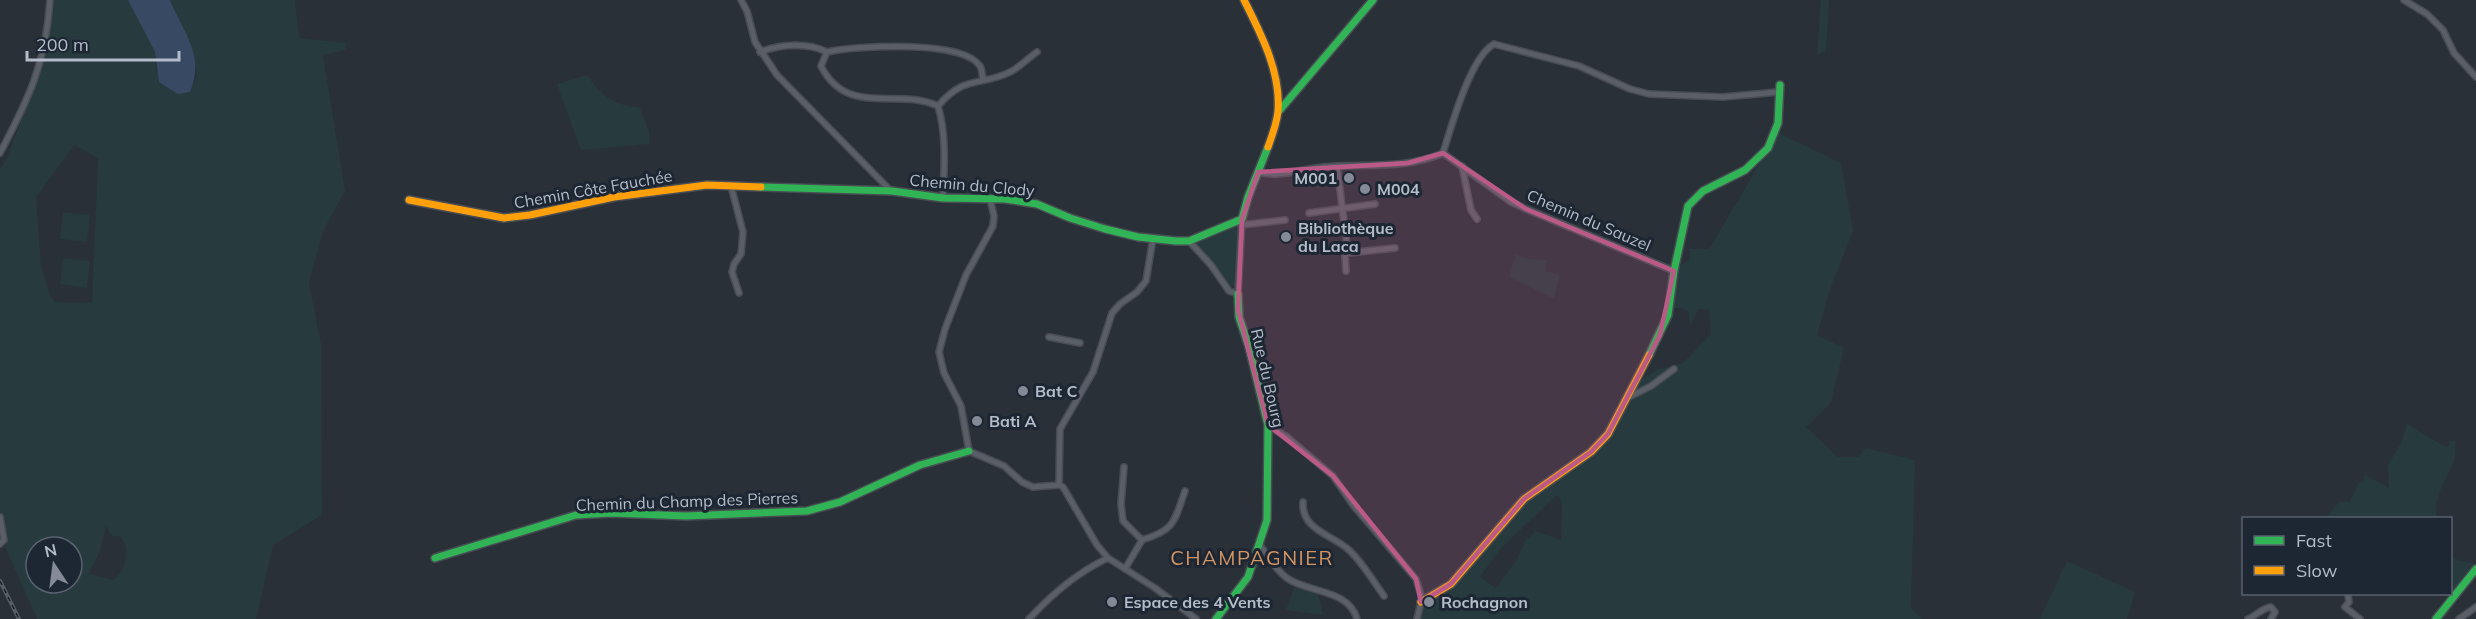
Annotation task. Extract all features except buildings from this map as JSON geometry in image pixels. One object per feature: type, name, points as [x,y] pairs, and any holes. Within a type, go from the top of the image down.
[{"type":"street","points":[[0,153],[25,106],[39,69],[48,25],[50,0]]},
{"type":"street","points":[[741,0],[747,11],[755,42],[777,75],[892,191]]},
{"type":"street","points":[[1244,0],[1269,55],[1275,80],[1278,111]]},
{"type":"street","points":[[1285,220],[1241,222],[1189,241],[1229,291],[1238,294],[1241,222],[1244,205],[1258,172],[1278,111],[1373,0]]},
{"type":"street","points":[[2404,0],[2427,14],[2443,30],[2454,52],[2476,77]]},
{"type":"street","points":[[1258,172],[1268,175],[1337,166],[1408,163],[1425,161],[1443,153],[1462,94],[1485,50],[1494,44],[1579,66],[1630,89],[1649,94],[1723,97],[1779,89],[1778,123],[1768,148],[1745,170],[1702,191],[1688,206],[1674,271],[1668,315],[1616,420],[1601,443],[1524,499],[1451,584],[1421,602]]},
{"type":"street","points":[[760,52],[789,45],[819,48],[826,52],[897,46],[931,48],[955,52],[972,59],[980,66],[983,79]]},
{"type":"street","points":[[826,52],[821,66],[824,71],[832,81],[853,95],[866,99],[925,100],[938,106]]},
{"type":"street","points":[[943,198],[945,149],[938,106],[945,97],[963,84],[1010,72],[1037,52]]},
{"type":"street","name":"Chemin du Sauzel","points":[[1443,153],[1511,202],[1674,271]]},
{"type":"street","points":[[1337,166],[1348,253],[1345,255],[1346,271]]},
{"type":"street","points":[[1462,166],[1471,210],[1477,219]]},
{"type":"street","name":"Chemin Côte Fauchée","points":[[409,200],[504,218],[530,215],[614,196],[688,186],[892,191]]},
{"type":"street","points":[[731,186],[743,232],[741,254],[732,272],[739,293]]},
{"type":"street","name":"Chemin du Clody","points":[[892,191],[943,198],[990,199],[1037,204],[1105,229],[1153,238],[1189,241]]},
{"type":"street","points":[[990,199],[994,216],[993,226],[966,275],[939,352],[944,373],[961,406],[969,451],[1004,466],[1022,482],[1033,487],[1059,485],[1063,487],[1096,545],[1108,558],[1155,588],[1196,619]]},
{"type":"street","points":[[1309,213],[1375,204]]},
{"type":"street","points":[[1059,485],[1060,429],[1093,372],[1112,314],[1146,281],[1153,238]]},
{"type":"street","points":[[1348,253],[1395,248]]},
{"type":"street","name":"Rue du Bourg","points":[[1216,619],[1248,576],[1267,520],[1268,425],[1238,310],[1238,294]]},
{"type":"street","points":[[1049,337],[1080,343]]},
{"type":"street","points":[[1626,399],[1674,369]]},
{"type":"street","points":[[1268,425],[1287,437],[1333,476],[1353,505],[1416,579],[1421,602],[1417,619]]},
{"type":"street","name":"Chemin du Champ des Pierres","points":[[435,558],[576,515],[611,513],[686,516],[807,511],[840,502],[920,465],[969,451]]},
{"type":"street","points":[[1124,467],[1121,504],[1123,521],[1142,540]]},
{"type":"street","points":[[1125,569],[1142,540],[1155,537],[1171,526],[1185,491]]},
{"type":"street","points":[[1303,502],[1302,512],[1310,522],[1324,536],[1348,550],[1384,596]]},
{"type":"street","points":[[0,517],[4,540],[0,544]]},
{"type":"street","points":[[1259,544],[1290,580],[1308,588],[1328,591],[1345,601],[1356,613],[1357,619]]},
{"type":"street","points":[[1029,619],[1069,583],[1093,565],[1108,558]]},
{"type":"street","points":[[2436,619],[2476,569]]},
{"type":"street","points":[[2348,595],[2349,602],[2345,607],[2360,619]]},
{"type":"street","points":[[2248,619],[2256,616],[2265,608],[2271,607],[2275,612],[2271,619]]},
{"type":"street","points":[[2459,619],[2476,607]]},
{"type":"highlighted area","points":[[1443,153],[1526,209],[1674,271],[1660,335],[1608,434],[1591,452],[1524,499],[1451,584],[1421,602],[1416,579],[1333,476],[1268,425],[1238,310],[1242,219],[1258,172],[1408,163]]},
{"type":"green space","points":[[54,0],[128,0],[155,52],[156,71],[190,92],[197,76],[194,58],[170,0],[295,0],[299,38],[347,43],[345,50],[323,55],[345,191],[323,231],[309,283],[321,344],[322,515],[273,545],[256,619],[37,619],[26,595],[84,595],[84,535],[24,535],[24,590],[5,547],[8,536],[0,510],[0,169],[6,160],[40,72]],"holes":[[[74,145],[98,158],[92,303],[55,302],[49,294],[41,265],[36,197]],[[106,526],[112,536],[119,536],[123,541],[126,552],[124,565],[113,580],[89,574],[100,551]]]},
{"type":"green space","points":[[1821,0],[1829,0],[1826,51],[1817,55]]},
{"type":"green space","points":[[587,75],[609,99],[640,108],[649,131],[649,144],[581,150],[557,84]]},
{"type":"green space","points":[[1778,133],[1841,163],[1853,231],[1829,292],[1817,335],[1844,348],[1831,402],[1806,427],[1838,457],[1858,457],[1866,448],[1915,460],[1911,608],[1922,619],[1420,619],[1423,603],[1449,588],[1528,497],[1602,443],[1643,378],[1657,370],[1683,363],[1711,334],[1709,310],[1698,309],[1691,325],[1688,311],[1673,308],[1675,270],[1690,259],[1690,249],[1709,249]],"holes":[[[1557,495],[1562,503],[1561,540],[1536,531],[1525,541],[1517,559],[1496,588],[1480,577],[1501,548]]]},
{"type":"green space","points":[[63,212],[90,215],[87,242],[60,239]]},
{"type":"green space","points":[[1239,224],[1237,285],[1227,287],[1207,255],[1195,242]]},
{"type":"green space","points":[[1516,254],[1527,259],[1547,260],[1545,271],[1560,275],[1554,299],[1509,277]]},
{"type":"green space","points":[[63,258],[90,261],[87,288],[60,284]]},
{"type":"green space","points":[[2407,424],[2444,446],[2448,447],[2450,441],[2456,441],[2454,461],[2436,505],[2438,517],[2327,517],[2339,502],[2350,502],[2359,482],[2363,483],[2365,475],[2389,488],[2388,465],[2402,441]]},
{"type":"green space","points":[[2452,557],[2459,561],[2474,563],[2452,592]]},
{"type":"green space","points":[[2067,561],[2135,592],[2127,619],[2040,619]]},
{"type":"green space","points":[[1294,588],[1318,594],[1323,615],[1286,610]]},
{"type":"water","points":[[128,0],[170,0],[194,55],[194,79],[190,92],[178,94],[159,82],[155,52]]},
{"type":"railway","points":[[0,581],[19,619]]},
{"type":"traffic: fast","points":[[1279,111],[1373,0]]},
{"type":"traffic: fast","points":[[1649,355],[1668,315],[1674,271],[1688,206],[1703,191],[1745,170],[1768,148],[1778,123],[1780,85]]},
{"type":"traffic: fast","points":[[761,187],[892,191],[943,198],[1005,199],[1037,204],[1070,218],[1138,237],[1189,241],[1242,219],[1248,197],[1268,147]]},
{"type":"traffic: fast","points":[[1216,619],[1248,577],[1267,520],[1268,425],[1249,347],[1239,317],[1238,294]]},
{"type":"traffic: fast","points":[[435,558],[576,515],[611,513],[686,516],[807,511],[840,502],[920,465],[969,451]]},
{"type":"traffic: fast","points":[[2436,619],[2476,569]]},
{"type":"traffic: slow","points":[[1244,0],[1268,54],[1276,82],[1277,116],[1268,147]]},
{"type":"traffic: slow","points":[[409,200],[504,218],[530,215],[614,197],[707,185],[761,187]]},
{"type":"traffic: slow","points":[[1421,602],[1451,584],[1524,499],[1591,452],[1608,434],[1649,355]]},
{"type":"place","name":"M001","points":[[1349,178]]},
{"type":"place","name":"M004","points":[[1365,189]]},
{"type":"place","name":"Bibliothèque du Laca","points":[[1286,237]]},
{"type":"place","name":"Bat C","points":[[1023,391]]},
{"type":"place","name":"Bati A","points":[[977,421]]},
{"type":"place","name":"Espace des 4 Vents","points":[[1112,602]]},
{"type":"place","name":"Rochagnon","points":[[1429,602]]},
{"type":"district","name":"CHAMPAGNIER","points":[[1252,558]]}]
